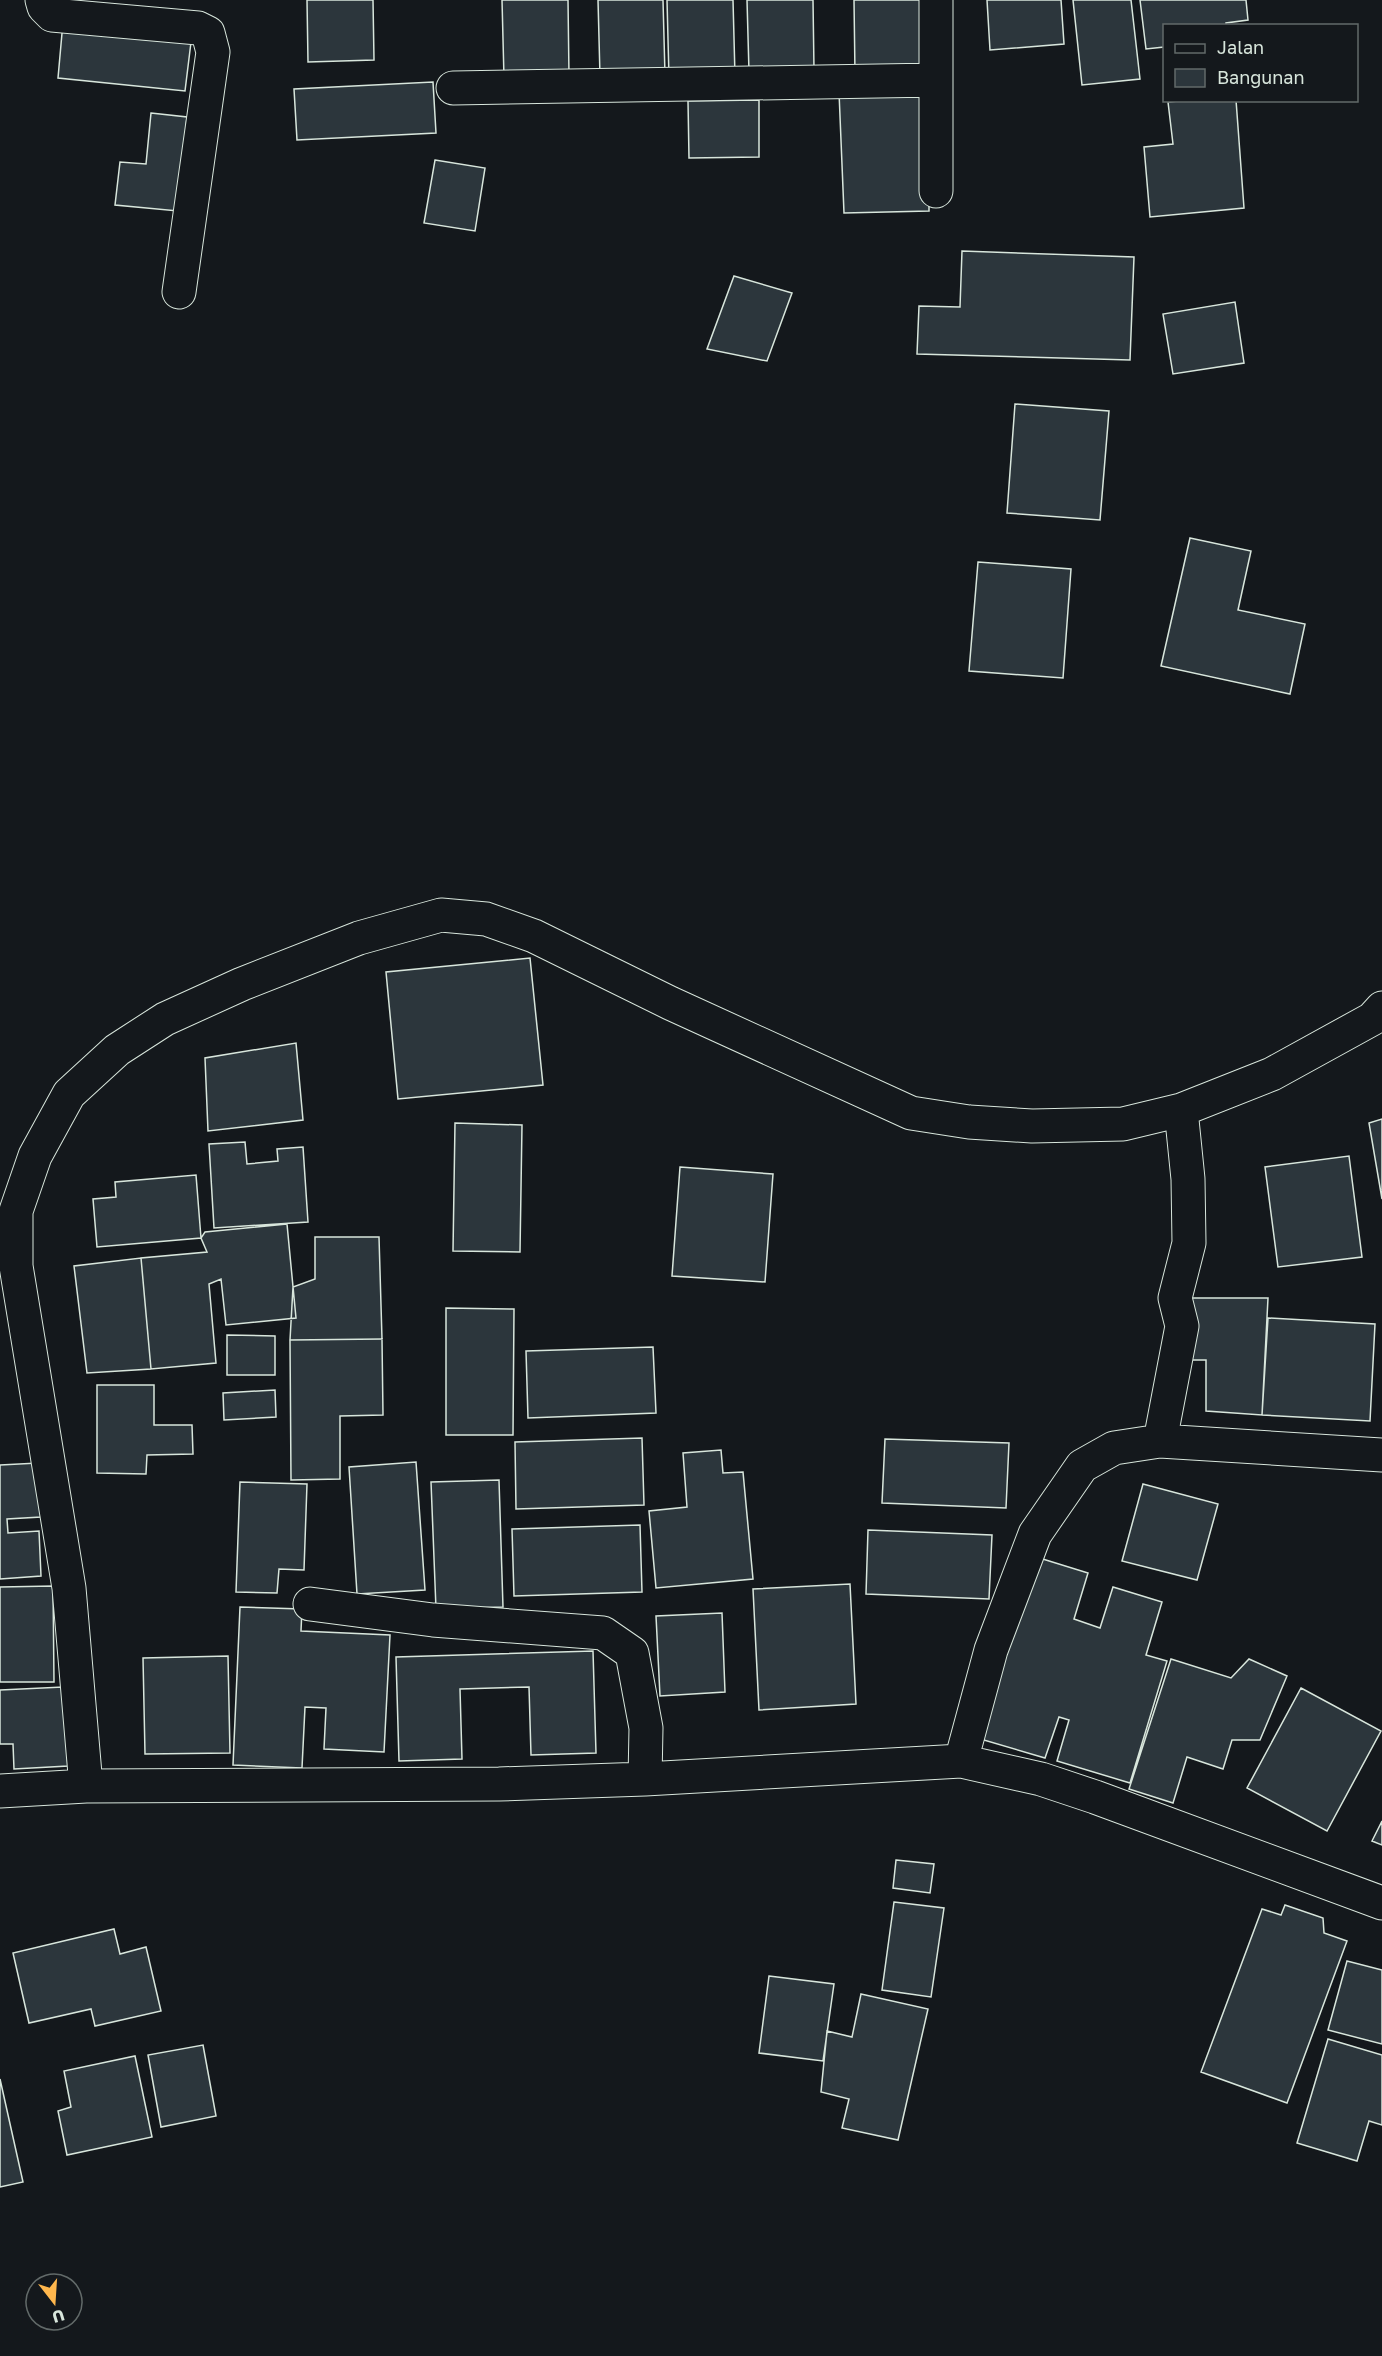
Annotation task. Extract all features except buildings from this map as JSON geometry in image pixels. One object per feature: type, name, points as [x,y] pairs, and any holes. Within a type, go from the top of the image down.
[{"type":"street","points":[[42,0],[44,7],[51,15],[198,28],[208,33],[213,52],[179,292]]},
{"type":"street","points":[[936,0],[936,191]]},
{"type":"street","points":[[453,88],[936,80]]},
{"type":"street","points":[[86,1786],[69,1588],[16,1266],[16,1211],[35,1156],[69,1094],[117,1050],[165,1019],[242,984],[359,938],[441,915],[486,919],[534,936],[670,1003],[912,1113],[969,1122],[1032,1126],[1123,1124],[1181,1110],[1272,1074],[1372,1019],[1382,1008]]},
{"type":"street","points":[[1160,1442],[1182,1326],[1175,1298],[1189,1243],[1188,1179],[1181,1110]]},
{"type":"street","points":[[962,1761],[991,1650],[1035,1534],[1082,1466],[1114,1448],[1160,1442],[1382,1455]]},
{"type":"street","points":[[310,1604],[433,1620],[603,1633],[632,1653],[646,1728],[645,1779]]},
{"type":"street","points":[[0,1791],[86,1786],[499,1784],[645,1779],[962,1761],[1063,1786],[1382,1903]]}]
